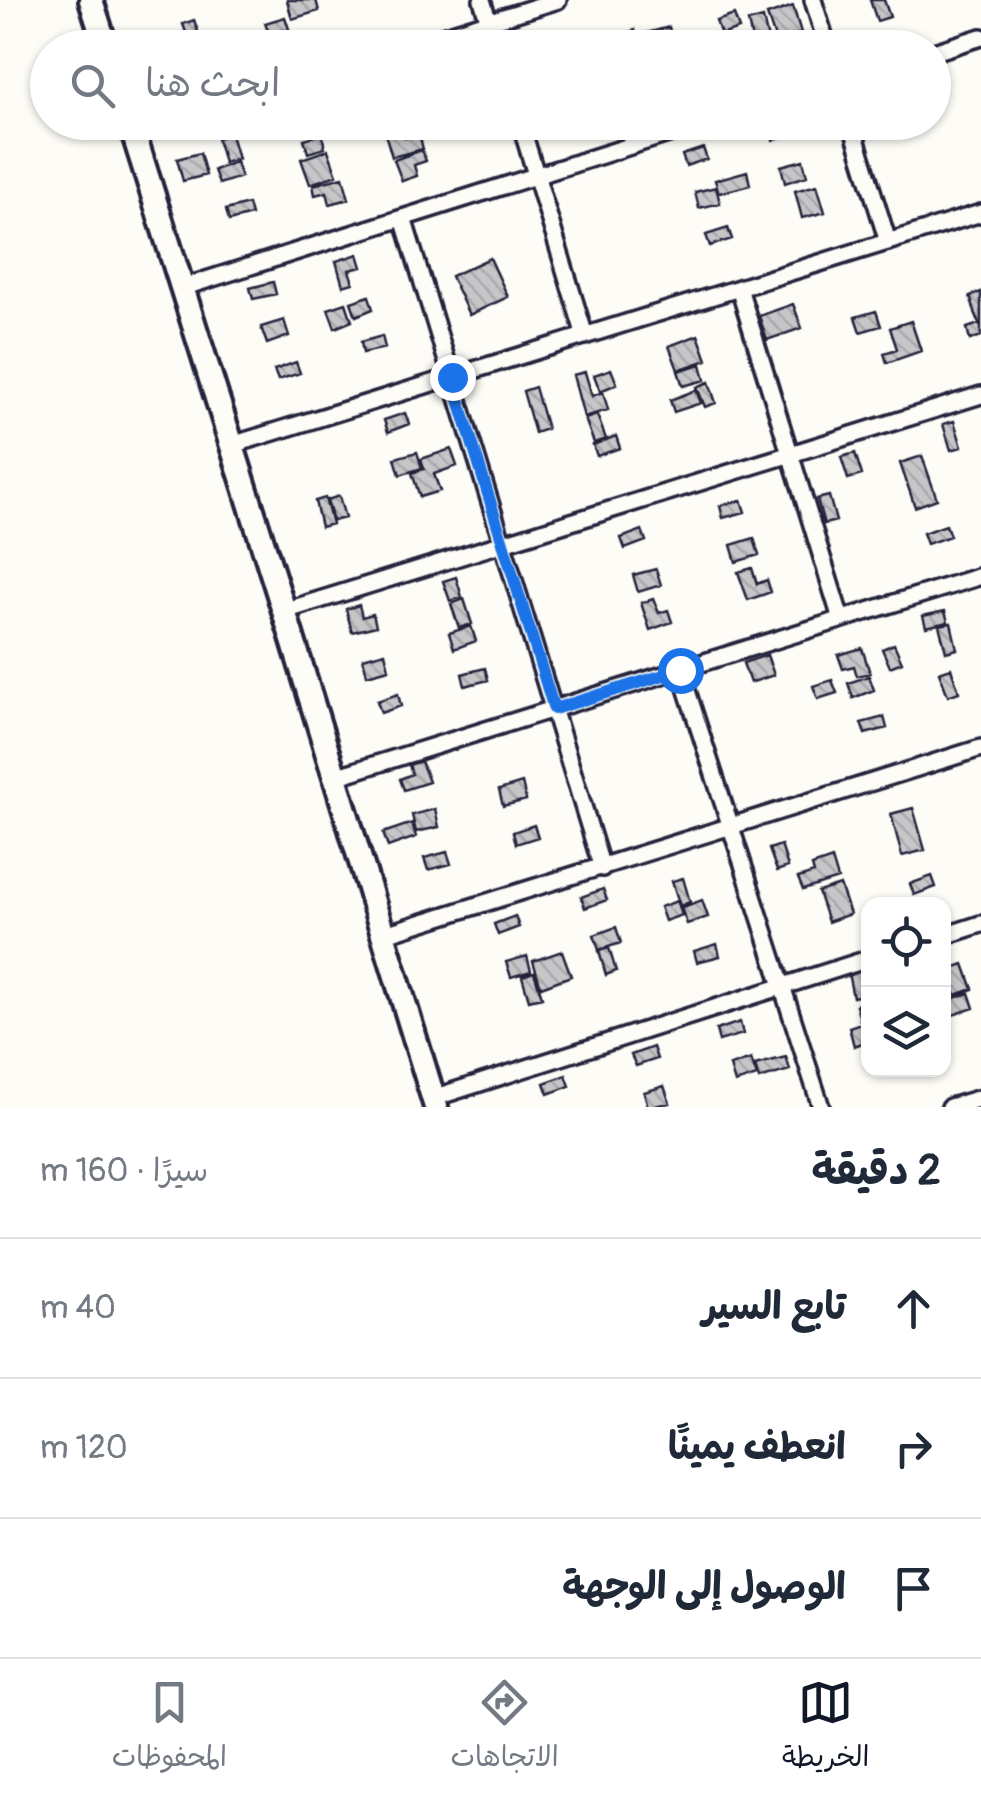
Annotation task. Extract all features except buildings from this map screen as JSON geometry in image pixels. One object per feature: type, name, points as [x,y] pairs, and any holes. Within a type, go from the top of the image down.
[{"type":"street","points":[[92,0],[101,30]]},
{"type":"street","points":[[482,0],[490,30]]},
{"type":"street","points":[[462,30],[558,0]]},
{"type":"street","points":[[813,0],[822,30]]},
{"type":"street","points":[[951,47],[978,38],[981,56]]},
{"type":"street","points":[[135,140],[434,1102],[861,961]]},
{"type":"street","points":[[525,140],[585,336]]},
{"type":"street","points":[[181,288],[648,140]]},
{"type":"street","points":[[857,140],[888,242]]},
{"type":"street","points":[[232,445],[981,213]]},
{"type":"street","points":[[403,218],[602,868]]},
{"type":"street","points":[[739,288],[841,620]]},
{"type":"street","points":[[284,610],[981,395]]},
{"type":"street","points":[[335,778],[981,576]]},
{"type":"street","points":[[680,670],[820,1107]]},
{"type":"street","points":[[382,934],[981,748]]},
{"type":"street","points":[[951,934],[981,924]]},
{"type":"street","points":[[950,1107],[981,1098]]},
{"type":"route","points":[[452,377],[554,709],[680,670]]}]
